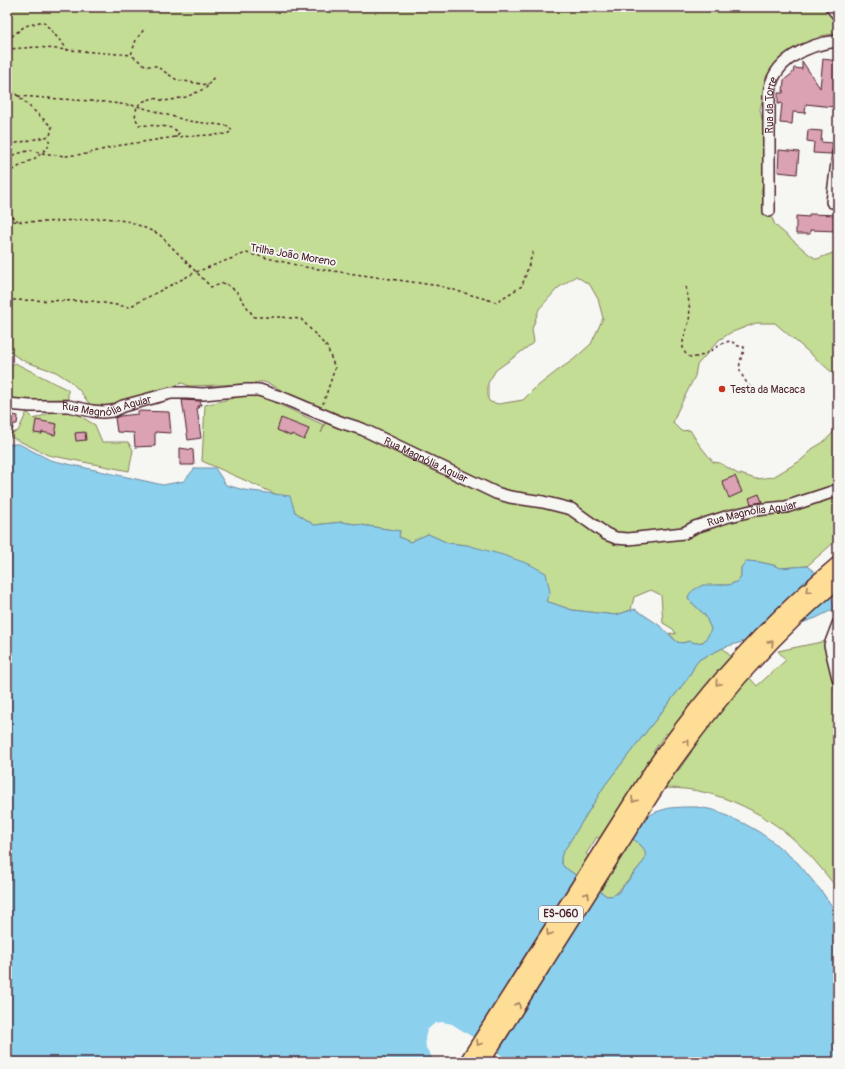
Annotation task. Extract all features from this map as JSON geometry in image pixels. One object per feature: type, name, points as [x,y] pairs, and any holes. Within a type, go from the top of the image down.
[{"type":"main road","name":"ES-060","points":[[468,1062],[650,773],[684,724],[716,684],[755,641],[787,609],[838,564]]},
{"type":"main road","name":"ES-060","points":[[482,1062],[665,774],[694,732],[726,692],[760,654],[796,618],[838,581]]},
{"type":"street","points":[[831,7],[838,15]]},
{"type":"street","name":"Rua da Torre","points":[[769,210],[770,94],[773,78],[782,65],[798,53],[825,42],[838,41]]},
{"type":"street","points":[[832,202],[838,155]]},
{"type":"street","name":"Rua Magnólia Aguiar","points":[[7,404],[30,406],[68,406],[103,412],[112,411],[171,393],[203,394],[260,390],[340,422],[362,429],[496,493],[571,509],[606,534],[616,538],[628,539],[684,533],[695,527],[726,517],[755,510],[786,507],[838,490]]},
{"type":"street","points":[[838,624],[830,645],[838,678]]},
{"type":"path","points":[[7,40],[25,26],[43,21],[68,50]]},
{"type":"path","points":[[131,55],[136,40],[145,28]]},
{"type":"path","points":[[7,51],[10,49],[36,47],[131,55],[146,66],[156,66],[177,80],[208,85]]},
{"type":"path","points":[[175,137],[179,133],[176,129],[166,126],[139,125],[135,117],[137,106],[144,101],[154,98],[164,101],[186,97],[206,88],[214,77]]},
{"type":"path","points":[[7,86],[52,127],[48,147],[37,157],[7,173]]},
{"type":"path","points":[[7,155],[13,155],[31,150],[64,156],[86,154],[116,146],[175,137],[227,134],[232,131],[229,126],[188,121],[137,106],[104,102],[18,96]]},
{"type":"path","points":[[7,146],[50,136]]},
{"type":"path","points":[[7,212],[18,221]]},
{"type":"path","points":[[7,221],[46,222],[106,218],[131,222],[159,234],[211,287],[225,283],[236,291],[254,317],[301,319],[327,347],[335,368],[320,414]]},
{"type":"path","name":"Trilha João Moreno","points":[[7,300],[92,301],[129,307],[196,272],[246,254],[305,267],[440,286],[496,302],[522,286],[533,252]]},
{"type":"path","points":[[686,287],[689,320],[683,342],[685,353],[689,357],[694,358],[705,355],[721,344],[731,342],[738,346],[744,347],[740,368],[750,387]]},
{"type":"green space","points":[[7,7],[825,7],[838,25],[838,33],[821,36],[786,56],[772,69],[760,109],[766,139],[764,179],[761,192],[775,225],[810,255],[817,259],[838,251],[838,374],[835,375],[775,323],[756,323],[730,333],[719,340],[697,365],[695,376],[673,423],[681,431],[690,430],[713,462],[720,463],[738,474],[756,479],[773,477],[800,461],[812,449],[831,435],[838,425],[838,539],[807,566],[780,568],[759,562],[746,561],[741,568],[741,576],[737,582],[728,585],[716,585],[688,597],[690,601],[705,615],[711,629],[703,642],[677,642],[669,633],[676,634],[673,629],[663,623],[661,595],[651,590],[634,597],[631,610],[616,615],[572,610],[546,601],[467,545],[448,543],[428,534],[410,542],[399,537],[400,531],[342,522],[314,525],[295,512],[291,501],[202,461],[205,405],[254,393],[324,425],[325,418],[318,407],[294,400],[275,386],[263,382],[251,384],[189,386],[182,383],[121,406],[100,408],[91,405],[70,381],[56,372],[26,362],[7,351]],"holes":[[[576,276],[590,285],[598,299],[603,318],[591,344],[573,360],[534,389],[523,400],[499,404],[490,402],[488,399],[488,383],[496,370],[534,342],[532,329],[539,309],[558,288]]]},
{"type":"green space","points":[[15,363],[68,390],[68,399],[11,400],[7,398],[7,368]]},
{"type":"green space","points":[[72,411],[95,425],[102,442],[128,442],[133,450],[129,471],[48,455],[7,435],[18,431],[27,412],[34,419],[52,412]]},
{"type":"green space","points":[[826,641],[838,707],[838,889],[804,849],[791,837],[761,815],[725,798],[687,789],[668,788],[649,790],[639,844],[645,851],[644,861],[615,895],[607,896],[564,867],[561,861],[562,854],[605,785],[688,678],[700,659],[723,648],[757,686],[786,660],[778,651]],"holes":[[[666,733],[692,751],[679,770],[653,752]],[[597,837],[623,854],[613,871],[586,854]]]},
{"type":"water","points":[[7,444],[19,444],[50,460],[163,485],[184,481],[195,468],[215,468],[226,485],[244,490],[290,496],[295,512],[314,525],[342,522],[400,531],[399,537],[410,542],[428,534],[448,543],[467,545],[529,564],[546,573],[550,592],[546,601],[572,610],[616,615],[635,609],[659,625],[677,642],[682,643],[690,641],[695,643],[703,642],[711,629],[705,615],[690,601],[688,597],[695,589],[703,585],[728,585],[737,582],[741,576],[741,568],[746,561],[759,562],[780,568],[807,566],[830,586],[834,609],[816,618],[776,632],[725,647],[700,659],[688,678],[605,785],[562,854],[561,860],[564,867],[607,896],[615,895],[644,861],[645,856],[644,849],[641,845],[626,835],[637,822],[656,812],[669,808],[697,807],[714,810],[745,824],[772,841],[798,863],[822,892],[838,915],[838,1062],[7,1062]]},
{"type":"pier","points":[[443,1022],[452,1024],[512,1062],[435,1062],[426,1048],[425,1038],[427,1030],[435,1023]]},
{"type":"building","points":[[823,59],[838,61],[838,79],[833,107],[806,104],[805,113],[793,112],[792,124],[780,123],[782,103],[778,104],[778,93],[783,93],[784,80],[793,73],[794,68],[802,69],[802,61],[820,88]]},
{"type":"building","points":[[808,130],[822,131],[821,142],[833,143],[831,154],[813,153],[814,142],[807,141]]},
{"type":"building","points":[[779,150],[799,152],[797,174],[778,172]]},
{"type":"building","points":[[809,214],[838,215],[838,231],[810,230],[810,234],[796,234],[796,216],[809,217]]},
{"type":"building","points":[[182,400],[200,401],[201,405],[197,408],[201,438],[188,440]]},
{"type":"building","points":[[138,411],[169,412],[171,433],[155,432],[155,446],[135,447],[134,433],[117,432],[115,418],[138,414]]},
{"type":"building","points":[[7,414],[18,416],[17,424],[14,424],[8,441],[7,440]]},
{"type":"building","points":[[281,418],[309,429],[304,440],[292,434],[291,436],[277,430]]},
{"type":"building","points":[[36,420],[57,424],[55,435],[42,432],[42,434],[34,433]]},
{"type":"building","points":[[85,432],[86,440],[76,441],[75,433]]},
{"type":"building","points":[[180,448],[193,450],[194,465],[180,465]]},
{"type":"building","points":[[735,476],[742,492],[729,498],[722,481]]},
{"type":"building","points":[[759,494],[762,502],[751,504],[749,498]]},
{"type":"place","name":"Testa da Macaca","points":[[722,389]]}]
